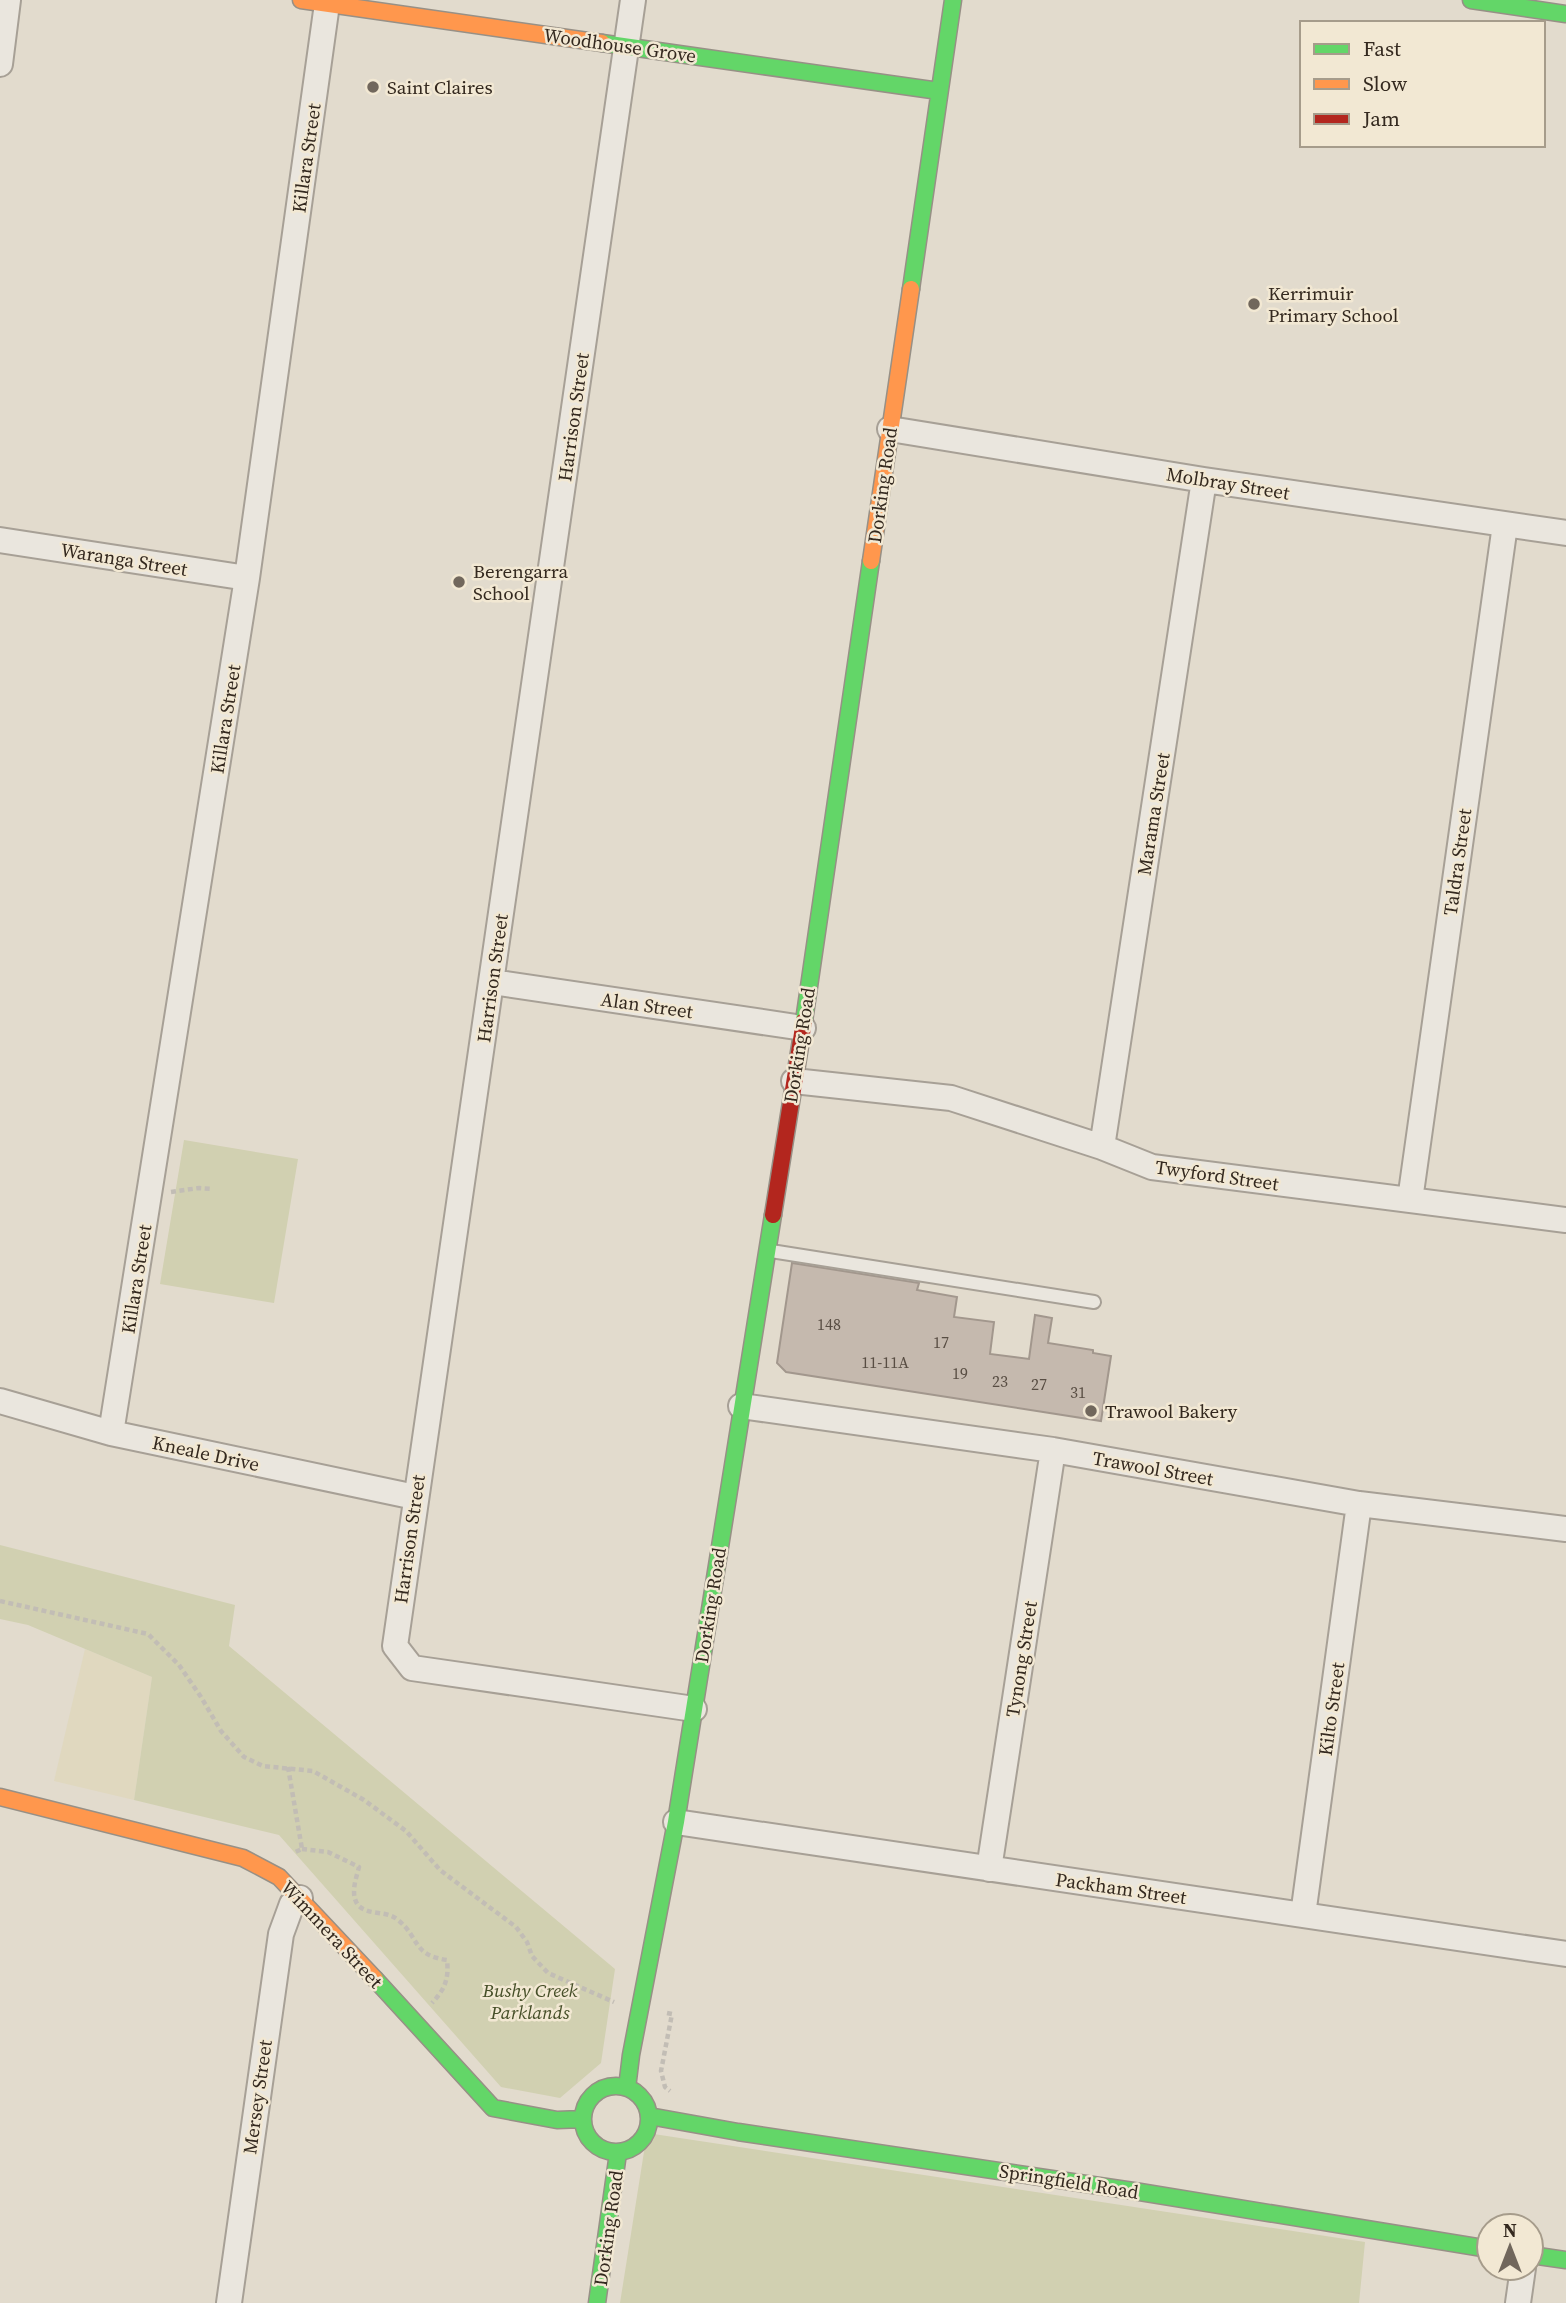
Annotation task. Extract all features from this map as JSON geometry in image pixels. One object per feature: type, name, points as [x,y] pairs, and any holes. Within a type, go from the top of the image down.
[{"type":"street","points":[[0,64],[8,0]]},
{"type":"street","name":"Woodhouse Grove","points":[[301,0],[939,91]]},
{"type":"street","name":"Harrison Street","points":[[633,0],[395,1646],[412,1668],[694,1709]]},
{"type":"street","name":"Dorking Road","points":[[627,2088],[676,1822],[803,1028],[953,0]]},
{"type":"street","points":[[1471,0],[1566,14]]},
{"type":"street","name":"Killara Street","points":[[111,1433],[247,578],[327,4]]},
{"type":"street","name":"Molbray Street","points":[[890,429],[1204,480],[1566,533]]},
{"type":"street","name":"Marama Street","points":[[1102,1147],[1204,480]]},
{"type":"street","name":"Taldra Street","points":[[1410,1200],[1505,525]]},
{"type":"street","name":"Waranga Street","points":[[0,540],[247,578]]},
{"type":"street","name":"Alan Street","points":[[492,982],[803,1028]]},
{"type":"street","name":"Twyford Street","points":[[794,1080],[951,1098],[1102,1147],[1152,1167],[1566,1220]]},
{"type":"street","name":"Kneale Drive","points":[[0,1401],[111,1433],[415,1497]]},
{"type":"street","name":"Trawool Street","points":[[741,1406],[1053,1450],[1359,1504],[1566,1529]]},
{"type":"street","name":"Tynong Street","points":[[989,1868],[1053,1450]]},
{"type":"street","name":"Kilto Street","points":[[1303,1915],[1359,1504]]},
{"type":"street","name":"Wimmera Street","points":[[0,1797],[243,1858],[278,1877],[493,2108],[557,2120],[583,2119]]},
{"type":"street","name":"Packham Street","points":[[676,1822],[1566,1954]]},
{"type":"street","name":"Mersey Street","points":[[229,2303],[281,1934],[292,1904],[300,1898]]},
{"type":"street","points":[[614,2085],[627,2088],[640,2095],[647,2104],[647,2134],[639,2144],[629,2150],[618,2152],[598,2147],[585,2132],[584,2109],[593,2094],[603,2088],[614,2085]]},
{"type":"street","name":"Springfield Road","points":[[649,2116],[1475,2247]]},
{"type":"street","name":"Dorking Road","points":[[597,2303],[618,2152]]},
{"type":"street","points":[[1545,2255],[1565,2256]]},
{"type":"street","points":[[1518,2303],[1521,2282]]},
{"type":"lane","points":[[767,1251],[1094,1303]]},
{"type":"path","points":[[149,1195],[199,1188],[213,1189]]},
{"type":"path","points":[[0,1601],[148,1634],[179,1665],[221,1731],[244,1757],[263,1766],[313,1772],[364,1800],[406,1831],[440,1870],[516,1927],[527,1942],[532,1956],[548,1973],[582,1986]]},
{"type":"path","points":[[288,1767],[302,1849]]},
{"type":"path","points":[[278,1877],[289,1855],[302,1849],[328,1852],[359,1867],[354,1888],[354,1897],[359,1906],[396,1917],[422,1951],[432,1958],[447,1960],[449,1976],[445,1987],[415,2023]]},
{"type":"path","points":[[641,2008],[672,2014],[661,2071],[664,2087],[675,2094]]},
{"type":"shaded area","points":[[85,1649],[152,1677],[134,1800],[54,1781]]},
{"type":"green space","points":[[184,1140],[298,1159],[274,1303],[160,1284]]},
{"type":"green space","name":"Bushy Creek Parklands","points":[[0,1545],[235,1605],[229,1646],[615,1969],[601,2063],[560,2098],[501,2087],[279,1835],[134,1800],[152,1677],[28,1625],[0,1619]]},
{"type":"green space","points":[[647,2133],[1365,2242],[1359,2303],[620,2303]]},
{"type":"building","points":[[792,1263],[919,1283],[917,1290],[957,1297],[954,1317],[994,1322],[990,1354],[1029,1359],[1035,1315],[1052,1318],[1048,1343],[1093,1350],[1093,1353],[1111,1356],[1101,1421],[786,1372],[777,1363]]},
{"type":"traffic: fast","points":[[911,289],[953,0]]},
{"type":"traffic: fast","points":[[1471,0],[1566,14]]},
{"type":"traffic: fast","points":[[602,43],[939,91]]},
{"type":"traffic: fast","points":[[804,1021],[871,561]]},
{"type":"traffic: fast","points":[[627,2088],[676,1822],[773,1215]]},
{"type":"traffic: fast","points":[[375,1979],[493,2108],[557,2120],[583,2119]]},
{"type":"traffic: fast","points":[[622,2086],[640,2095],[647,2106],[649,2119],[647,2132],[640,2143],[629,2150],[610,2152],[592,2143],[585,2132],[583,2113],[592,2095],[603,2088],[622,2086]]},
{"type":"traffic: fast","points":[[649,2116],[1475,2247]]},
{"type":"traffic: fast","points":[[597,2303],[618,2153]]},
{"type":"traffic: fast","points":[[1545,2257],[1566,2260]]},
{"type":"traffic: slow","points":[[301,0],[602,43]]},
{"type":"traffic: slow","points":[[871,561],[911,289]]},
{"type":"traffic: slow","points":[[0,1797],[243,1858],[279,1877],[375,1979]]},
{"type":"traffic: jam","points":[[773,1215],[804,1021]]},
{"type":"place","name":"Saint Claires","points":[[373,87]]},
{"type":"place","name":"Kerrimuir Primary School","points":[[1254,304]]},
{"type":"place","name":"Berengarra School","points":[[459,582]]},
{"type":"place","name":"Trawool Bakery","points":[[1091,1411]]}]
